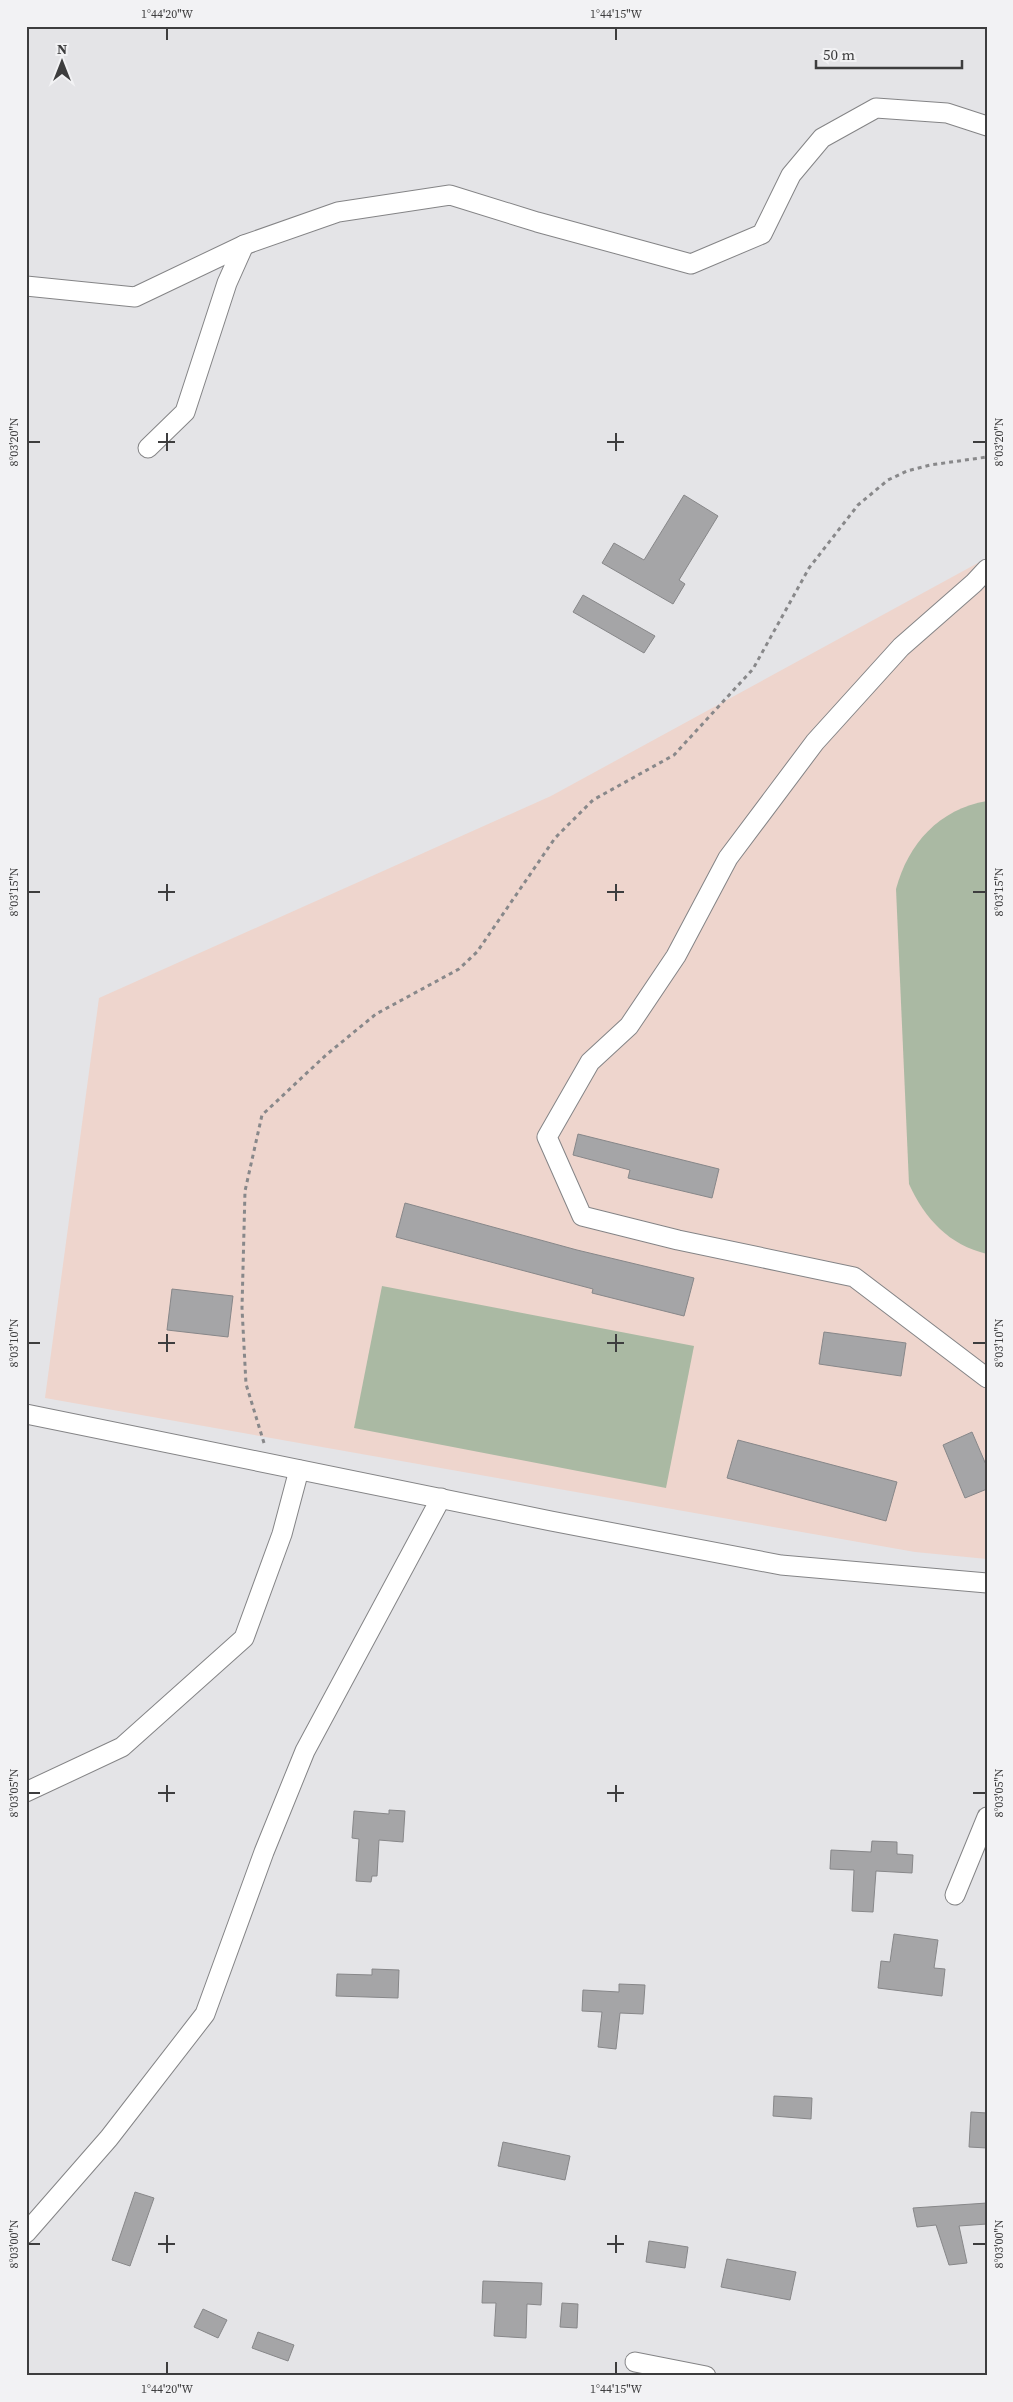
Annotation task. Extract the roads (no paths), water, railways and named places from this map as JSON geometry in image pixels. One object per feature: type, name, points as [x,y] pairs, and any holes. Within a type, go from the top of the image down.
[{"type":"street","points":[[26,286],[135,297],[244,244],[338,212],[450,195],[538,222],[691,264],[762,234],[791,175],[822,138],[876,108],[947,113],[987,126]]},
{"type":"street","points":[[148,448],[185,412],[227,284],[244,244]]},
{"type":"street","points":[[987,569],[974,583],[901,647],[815,742],[728,858],[676,956],[629,1026],[590,1062],[546,1136],[582,1216],[678,1240],[854,1277],[987,1378]]},
{"type":"street","points":[[26,1414],[781,1565],[987,1583]]},
{"type":"street","points":[[26,1792],[122,1747],[244,1638],[282,1534],[299,1470]]},
{"type":"street","points":[[26,2233],[109,2138],[206,2014],[264,1852],[305,1751],[441,1498]]},
{"type":"street","points":[[956,1895],[987,1817]]},
{"type":"street","points":[[635,2362],[706,2376]]}]
